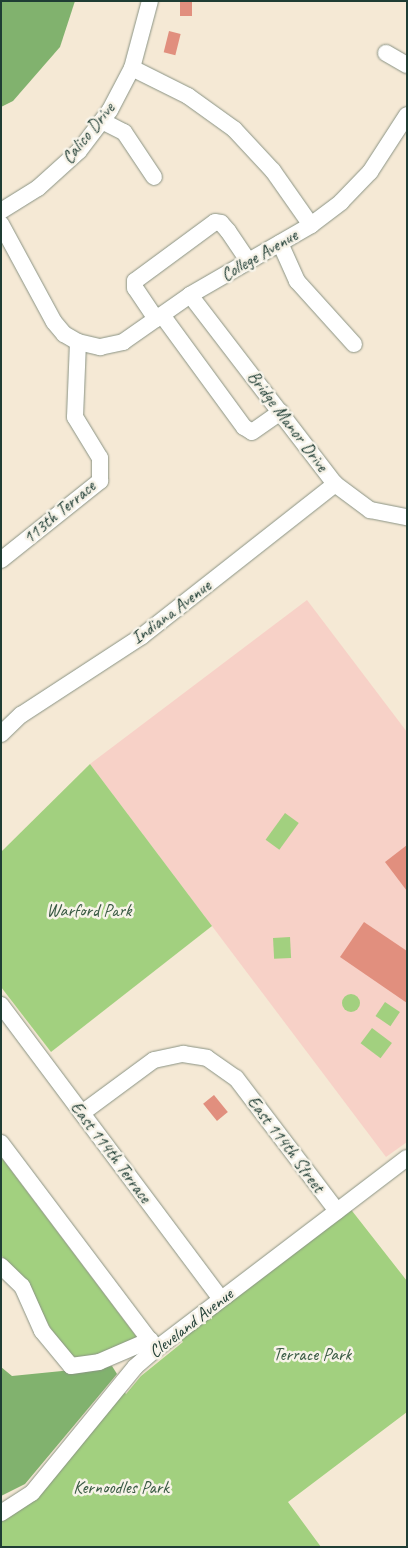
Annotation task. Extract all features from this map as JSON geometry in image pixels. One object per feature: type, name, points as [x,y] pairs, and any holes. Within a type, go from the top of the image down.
[{"type":"street","name":"Calico Drive","points":[[1,211],[38,188],[79,151],[102,121],[132,68],[150,1]]},
{"type":"street","points":[[386,53],[407,65]]},
{"type":"street","points":[[132,68],[188,96],[234,129],[273,171],[311,225]]},
{"type":"street","points":[[102,121],[124,132],[154,177]]},
{"type":"street","name":"College Avenue","points":[[78,342],[100,347],[123,342],[190,295],[311,225],[341,202],[370,172],[404,124]]},
{"type":"street","points":[[248,262],[228,231],[221,223],[215,222],[135,281],[135,288],[244,427],[252,432],[281,412]]},
{"type":"street","points":[[1,224],[54,322],[78,342]]},
{"type":"street","points":[[280,243],[297,281],[354,344]]},
{"type":"street","name":"Bridge Manor Drive","points":[[190,295],[336,484],[370,510],[406,514]]},
{"type":"street","name":"113th Terrace","points":[[1,560],[100,481],[100,458],[75,417],[78,342]]},
{"type":"street","name":"Indiana Avenue","points":[[1,734],[21,715],[142,636],[336,484]]},
{"type":"street","name":"East 114th Terrace","points":[[1,1005],[220,1299]]},
{"type":"street","name":"East 114th Street","points":[[82,1113],[154,1060],[183,1054],[207,1058],[236,1078],[337,1211]]},
{"type":"street","points":[[1,1143],[153,1344],[99,1362],[70,1366],[42,1331],[22,1286],[2,1264]]},
{"type":"street","name":"Cleveland Avenue","points":[[1,1513],[32,1492],[153,1344],[220,1299],[407,1158]]},
{"type":"shaded area","points":[[307,600],[407,732],[407,1142],[386,1157],[90,764]]},
{"type":"green space","points":[[1,1],[75,1],[60,47],[13,101],[1,107]]},
{"type":"green space","name":"Warford Park","points":[[90,764],[212,926],[51,1052],[1,987],[1,852]]},
{"type":"green space","points":[[285,813],[299,823],[279,850],[266,840]]},
{"type":"green space","points":[[290,937],[291,958],[274,959],[273,938]]},
{"type":"green space","points":[[351,994],[357,997],[360,1003],[357,1009],[351,1012],[345,1009],[342,1003],[345,997]]},
{"type":"green space","points":[[385,1002],[400,1012],[390,1026],[375,1016]]},
{"type":"green space","points":[[372,1028],[392,1043],[381,1058],[361,1043]]},
{"type":"green space","points":[[1,1157],[139,1340],[85,1361],[63,1352],[29,1288],[1,1255]]},
{"type":"green space","points":[[349,1207],[407,1281],[407,1412],[288,1502],[321,1547],[1,1547],[1,1516],[123,1390],[126,1394],[141,1376],[183,1342],[179,1336]]},
{"type":"green space","points":[[112,1366],[117,1374],[25,1484],[1,1496],[1,1367],[12,1376]]},
{"type":"building","points":[[180,1],[192,1],[192,16],[180,16]]},
{"type":"building","points":[[169,31],[181,34],[175,55],[164,52]]},
{"type":"building","points":[[407,845],[407,891],[385,862]]},
{"type":"building","points":[[364,922],[407,951],[407,1003],[340,957]]},
{"type":"building","points":[[214,1095],[228,1112],[217,1121],[203,1104]]},
{"type":"park label","name":"Terrace Park","points":[[312,1354]]},
{"type":"park label","name":"Kernoodles Park","points":[[121,1487]]}]
